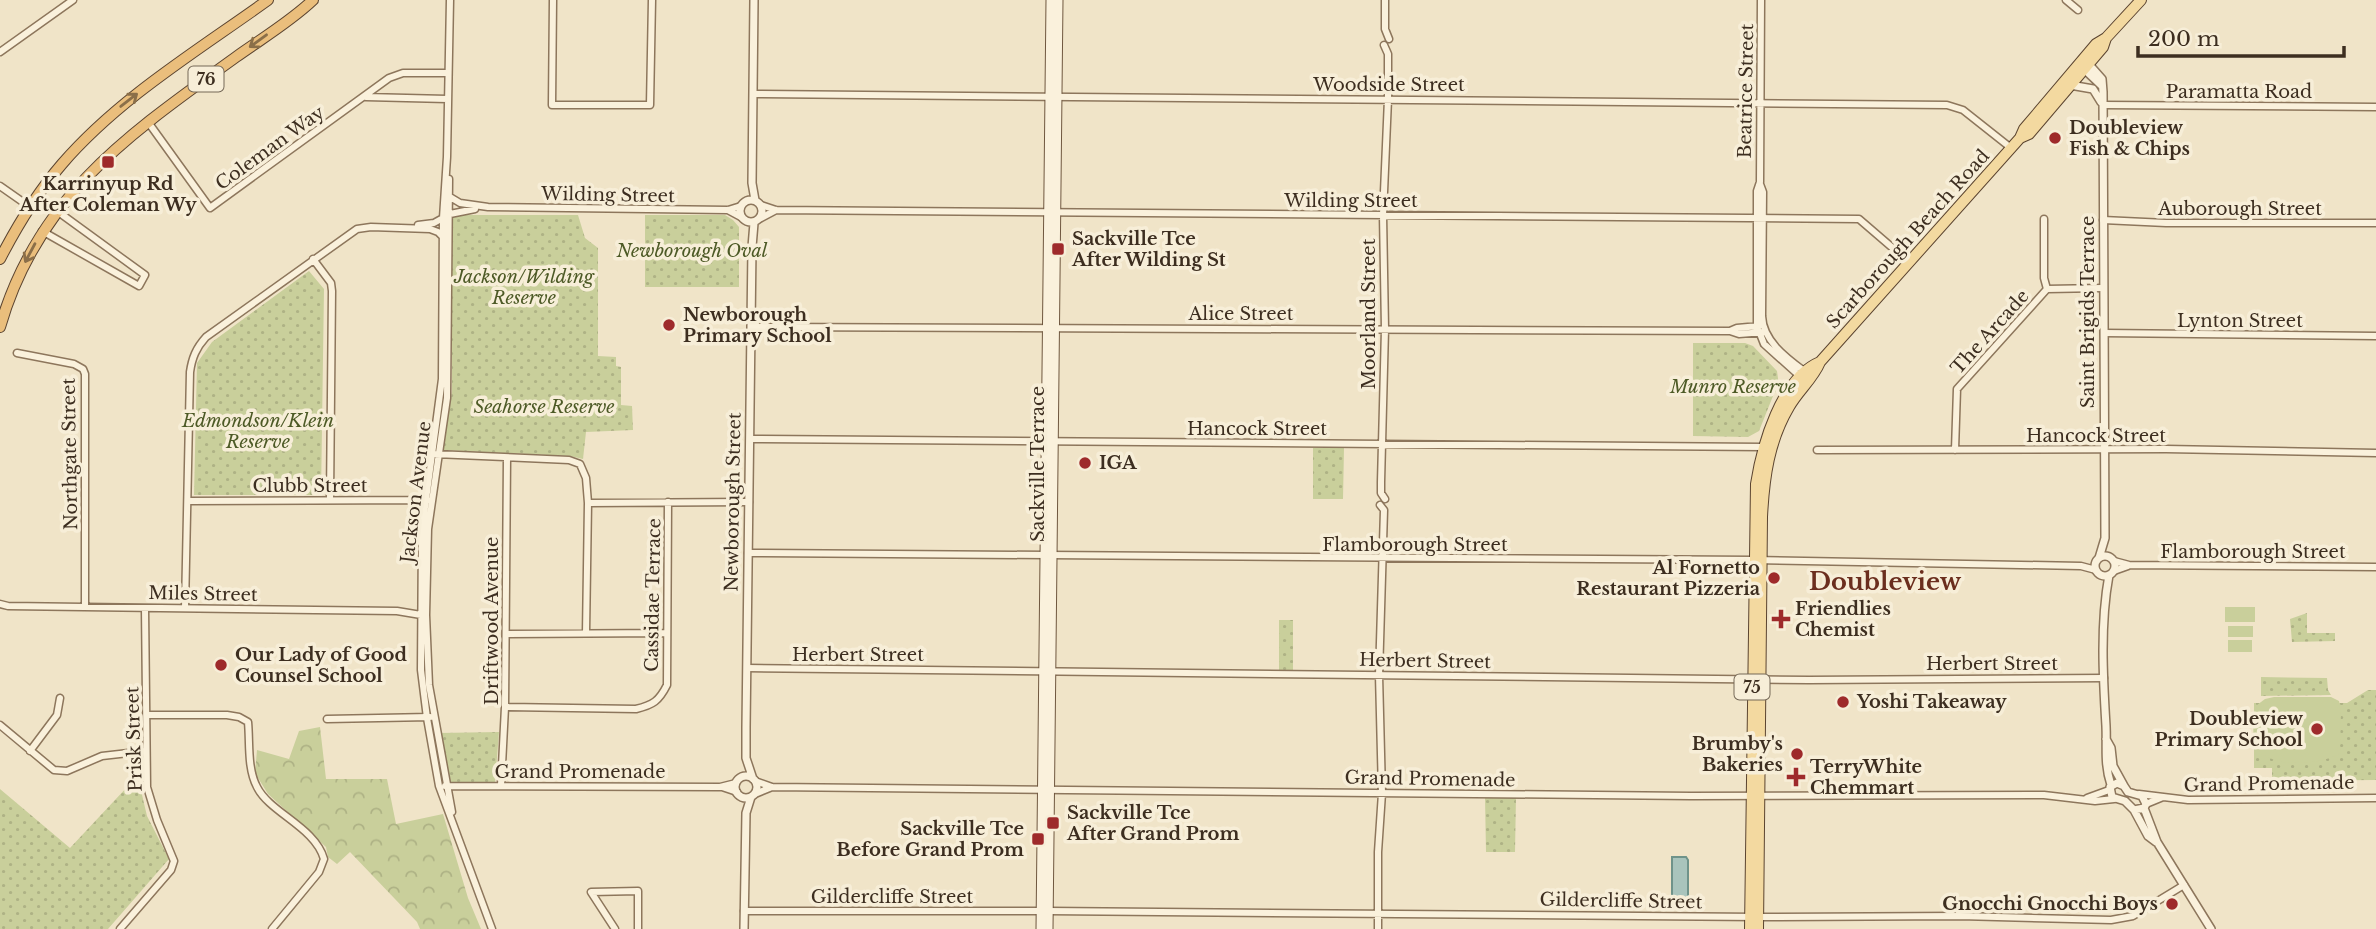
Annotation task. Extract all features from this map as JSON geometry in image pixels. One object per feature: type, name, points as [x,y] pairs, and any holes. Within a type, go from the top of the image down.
[{"type":"highway","name":"76","points":[[0,259],[30,207],[61,165],[110,116],[268,0]]},
{"type":"highway","name":"76","points":[[0,327],[17,278],[43,231],[57,211],[102,161],[147,121],[313,0]]},
{"type":"main road","name":"Sackville Terrace","points":[[1051,0],[1053,98]]},
{"type":"main road","name":"Sackville Terrace","points":[[1048,929],[1045,911],[1051,213],[1058,0]]},
{"type":"main road","name":"Scarborough Beach Road","points":[[1750,929],[1754,917],[1758,560],[1756,484],[1763,447],[1777,414],[1806,377],[2020,138],[2024,129],[2103,47],[2106,38],[2140,0]]},
{"type":"main road","name":"Scarborough Beach Road","points":[[2020,138],[2029,134],[2084,64]]},
{"type":"main road","name":"Scarborough Beach Road","points":[[1758,560],[1766,466],[1778,428],[1806,377]]},
{"type":"main road","name":"Sackville Terrace","points":[[1041,929],[1045,911]]},
{"type":"main road","name":"Scarborough Beach Road","points":[[1754,917],[1758,929]]},
{"type":"street","points":[[0,52],[73,0]]},
{"type":"street","points":[[553,0],[552,104],[580,105],[650,105],[652,0]]},
{"type":"street","name":"Newborough Street","points":[[746,813],[738,794],[738,780],[746,758],[754,0]]},
{"type":"street","name":"Moorland Street","points":[[1377,929],[1382,793],[1380,675],[1384,510],[1381,493],[1385,328],[1383,215],[1388,99],[1385,0]]},
{"type":"street","name":"Beatrice Street","points":[[1760,329],[1759,218],[1756,191],[1760,182],[1761,0]]},
{"type":"street","points":[[2066,0],[2078,10]]},
{"type":"street","name":"Jackson Avenue","points":[[450,2],[446,216],[447,398],[422,530],[422,686],[448,787],[454,827]]},
{"type":"street","name":"Saint Brigids Terrace","points":[[2084,64],[2102,79],[2103,105],[2105,538],[2098,559],[2098,572]]},
{"type":"street","name":"Coleman Way","points":[[147,121],[210,208],[389,78],[403,73],[448,74]]},
{"type":"street","points":[[2070,85],[2093,89],[2103,105]]},
{"type":"street","name":"Woodside Street","points":[[754,94],[1947,105],[1963,110],[2011,148]]},
{"type":"street","points":[[364,97],[447,99]]},
{"type":"street","name":"Paramatta Road","points":[[2103,105],[2376,107]]},
{"type":"street","name":"Jackson Avenue","points":[[436,454],[441,397],[443,237],[450,197],[447,157]]},
{"type":"street","points":[[0,186],[30,207]]},
{"type":"street","name":"Wilding Street","points":[[450,197],[460,203],[488,207],[727,211],[751,220],[776,210]]},
{"type":"street","name":"Newborough Street","points":[[750,203],[763,210],[751,220]]},
{"type":"street","name":"Wilding Street","points":[[727,211],[750,203],[776,210],[1859,219],[1909,262]]},
{"type":"street","name":"Wilding Street","points":[[405,227],[434,223],[456,211],[488,207]]},
{"type":"street","points":[[43,231],[139,286],[145,275],[57,211]]},
{"type":"street","points":[[2044,219],[2045,278],[2048,289]]},
{"type":"street","name":"Auborough Street","points":[[2103,220],[2166,223],[2376,223]]},
{"type":"street","points":[[185,608],[190,372],[195,352],[206,337],[357,229],[405,227],[435,230],[443,237]]},
{"type":"street","points":[[313,259],[331,283],[332,291],[330,499]]},
{"type":"street","name":"The Arcade","points":[[1955,450],[1957,389],[2048,289],[2102,288]]},
{"type":"street","name":"Alice Street","points":[[752,327],[1760,329]]},
{"type":"street","points":[[1760,329],[1764,344],[1806,377]]},
{"type":"street","name":"Lynton Street","points":[[2104,333],[2376,336]]},
{"type":"street","name":"Northgate Street","points":[[17,354],[74,364],[83,369],[85,374],[85,607]]},
{"type":"street","name":"Hancock Street","points":[[750,439],[1763,447]]},
{"type":"street","name":"Hancock Street","points":[[1816,450],[2105,449],[2376,453]]},
{"type":"street","points":[[436,454],[569,460],[580,464],[586,478],[588,503],[586,633]]},
{"type":"street","name":"Driftwood Avenue","points":[[501,785],[505,707],[507,458]]},
{"type":"street","name":"Clubb Street","points":[[188,501],[429,500]]},
{"type":"street","name":"Cassidae Terrace","points":[[505,707],[636,709],[652,705],[661,697],[667,685],[668,502]]},
{"type":"street","points":[[588,503],[749,502]]},
{"type":"street","name":"Saint Brigids Terrace","points":[[2105,538],[2113,559],[2111,573]]},
{"type":"street","name":"Flamborough Street","points":[[748,553],[1758,560],[2081,566],[2098,572]]},
{"type":"street","points":[[2098,559],[2105,556],[2113,559]]},
{"type":"street","name":"Flamborough Street","points":[[2081,566],[2098,559]]},
{"type":"street","name":"Flamborough Street","points":[[2113,559],[2129,565],[2376,567]]},
{"type":"street","name":"Flamborough Street","points":[[2111,573],[2129,565]]},
{"type":"street","points":[[2105,597],[2098,572],[2111,573],[2105,597],[2104,678],[2104,754],[2110,788],[2114,799],[2125,801],[2134,810],[2148,836],[2157,842]]},
{"type":"street","name":"Miles Street","points":[[397,611],[423,606]]},
{"type":"street","name":"Miles Street","points":[[0,607],[397,611],[423,615]]},
{"type":"street","name":"Prisk Street","points":[[120,929],[171,870],[174,861],[147,787],[145,608]]},
{"type":"street","points":[[506,634],[667,633]]},
{"type":"street","name":"Herbert Street","points":[[747,668],[1756,679],[2104,678]]},
{"type":"street","points":[[30,751],[57,715],[60,698]]},
{"type":"street","points":[[146,715],[227,715],[248,722],[251,773],[258,790],[318,844],[324,859],[319,872],[272,929]]},
{"type":"street","points":[[327,719],[430,717]]},
{"type":"street","name":"Jackson Avenue","points":[[430,717],[439,786],[492,929]]},
{"type":"street","points":[[0,725],[54,770],[67,771],[102,755],[146,751]]},
{"type":"street","points":[[2106,738],[2111,748],[2113,766],[2128,792],[2139,794],[2157,842],[2211,929]]},
{"type":"street","name":"Newborough Street","points":[[744,929],[746,813],[757,787],[746,758]]},
{"type":"street","points":[[738,780],[746,776],[754,780]]},
{"type":"street","name":"Grand Promenade","points":[[720,787],[738,780]]},
{"type":"street","name":"Grand Promenade","points":[[754,780],[772,788]]},
{"type":"street","points":[[2110,788],[2117,783],[2124,786]]},
{"type":"street","name":"Grand Promenade","points":[[439,786],[720,787],[738,794]]},
{"type":"street","name":"Grand Promenade","points":[[753,795],[772,788],[2044,795],[2095,801],[2114,799]]},
{"type":"street","name":"Grand Promenade","points":[[2087,799],[2110,788]]},
{"type":"street","points":[[738,794],[746,798],[753,795]]},
{"type":"street","name":"Grand Promenade","points":[[2139,794],[2198,800],[2376,798]]},
{"type":"street","name":"Grand Promenade","points":[[2145,806],[2163,797]]},
{"type":"street","points":[[2134,810],[2145,806]]},
{"type":"street","name":"Gildercliffe Street","points":[[744,911],[1960,916],[2111,920],[2133,916],[2184,885]]},
{"type":"street","points":[[615,929],[591,892],[638,891],[638,929]]},
{"type":"green space","points":[[452,215],[578,215],[585,238],[598,248],[598,356],[616,357],[616,366],[621,367],[621,405],[632,406],[633,430],[586,432],[583,459],[570,456],[443,450],[452,391]]},
{"type":"green space","name":"Newborough Oval","points":[[645,215],[725,215],[733,220],[739,227],[739,287],[645,287]]},
{"type":"green space","name":"Edmondson/Klein Reserve","points":[[309,271],[324,289],[321,495],[194,495],[197,363],[212,342]]},
{"type":"green space","name":"Munro Reserve","points":[[1693,343],[1745,343],[1753,346],[1777,371],[1779,386],[1759,431],[1748,437],[1693,436]]},
{"type":"green space","points":[[1313,448],[1344,448],[1343,499],[1313,499]]},
{"type":"green space","points":[[2225,607],[2255,607],[2255,622],[2225,622]]},
{"type":"green space","points":[[2307,613],[2307,633],[2335,633],[2335,641],[2292,642],[2290,619]]},
{"type":"green space","points":[[1279,620],[1293,620],[1293,672],[1279,672]]},
{"type":"green space","points":[[2228,626],[2253,626],[2253,637],[2228,637]]},
{"type":"green space","points":[[2228,640],[2252,640],[2252,652],[2228,652]]},
{"type":"green space","points":[[2261,677],[2327,678],[2331,695],[2261,696]]},
{"type":"green space","points":[[2368,690],[2376,690],[2376,780],[2272,781],[2272,768],[2254,768],[2254,703],[2347,703]]},
{"type":"green space","points":[[2274,697],[2331,697],[2339,701],[2340,753],[2322,760],[2297,763],[2274,760],[2265,755],[2258,749],[2253,727],[2257,705]]},
{"type":"green space","points":[[320,727],[326,779],[387,779],[396,824],[443,814],[468,898],[481,929],[420,929],[417,922],[350,852],[337,864],[328,857],[326,847],[268,794],[255,773],[257,750],[289,759],[299,731]]},
{"type":"green space","points":[[499,732],[495,783],[448,783],[438,733]]},
{"type":"green space","points":[[139,782],[147,816],[169,859],[108,929],[0,929],[0,789],[70,848],[129,785]]},
{"type":"green space","points":[[1485,797],[1516,797],[1515,852],[1486,852]]},
{"type":"water","points":[[1672,857],[1686,857],[1688,860],[1688,903],[1672,903]]},
{"type":"place","name":"Doubleview Fish & Chips","points":[[2055,138]]},
{"type":"place","name":"Karrinyup Rd After Coleman Wy","points":[[108,162]]},
{"type":"place","name":"Sackville Tce After Wilding St","points":[[1058,249]]},
{"type":"place","name":"Newborough Primary School","points":[[669,325]]},
{"type":"place","name":"IGA","points":[[1085,463]]},
{"type":"place","name":"Al Fornetto Restaurant Pizzeria","points":[[1774,578]]},
{"type":"place","name":"Friendlies Chemist","points":[[1781,619]]},
{"type":"place","name":"Our Lady of Good Counsel School","points":[[221,665]]},
{"type":"place","name":"Yoshi Takeaway","points":[[1843,702]]},
{"type":"place","name":"Doubleview Primary School","points":[[2317,729]]},
{"type":"place","name":"Brumby's Bakeries","points":[[1797,754]]},
{"type":"place","name":"TerryWhite Chemmart","points":[[1796,777]]},
{"type":"place","name":"Sackville Tce After Grand Prom","points":[[1053,823]]},
{"type":"place","name":"Sackville Tce Before Grand Prom","points":[[1038,839]]},
{"type":"place","name":"Gnocchi Gnocchi Boys","points":[[2172,904]]},
{"type":"district","name":"Doubleview","points":[[1885,582]]},
{"type":"park label","name":"Jackson/Wilding Reserve","points":[[524,287]]},
{"type":"park label","name":"Seahorse Reserve","points":[[544,407]]}]
